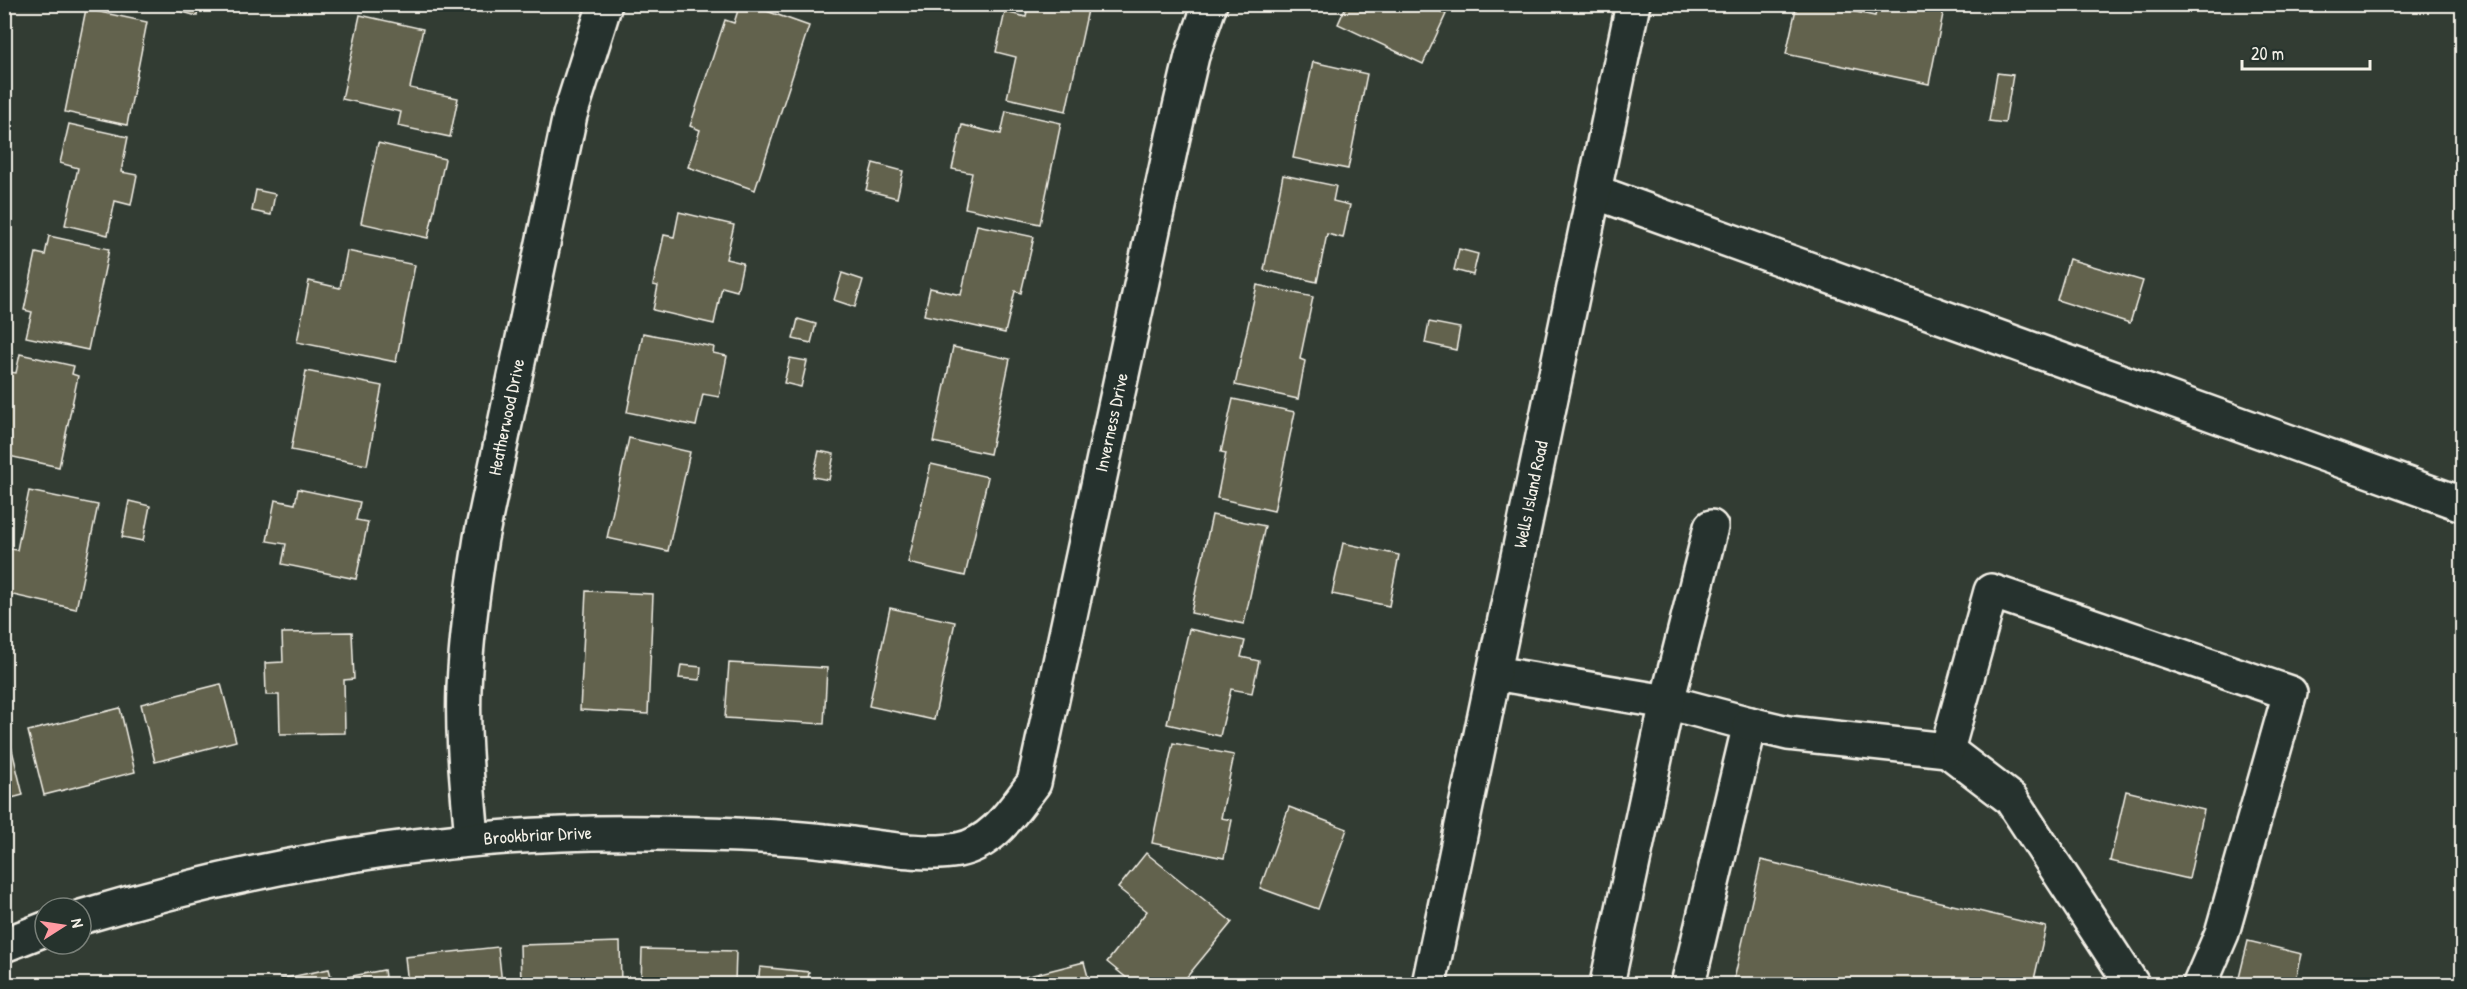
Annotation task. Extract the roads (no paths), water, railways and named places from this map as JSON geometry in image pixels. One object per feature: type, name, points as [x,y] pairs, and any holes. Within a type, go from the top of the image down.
[{"type":"street","name":"Heatherwood Drive","points":[[472,839],[464,749],[464,688],[473,588],[483,527],[570,115],[605,4]]},
{"type":"street","name":"Inverness Drive","points":[[997,831],[1034,783],[1173,137],[1192,56],[1210,4]]},
{"type":"street","name":"Wells Island Road","points":[[1429,984],[1633,4]]},
{"type":"street","points":[[1595,192],[2463,504]]},
{"type":"street","points":[[1607,984],[1667,702],[1711,527]]},
{"type":"street","points":[[1947,750],[1991,591],[2290,693],[2222,933],[2200,984]]},
{"type":"street","points":[[1494,673],[1667,702],[1788,733],[1947,750],[2011,800],[2132,984]]},
{"type":"street","points":[[1688,984],[1750,724]]},
{"type":"street","name":"Brookbriar Drive","points":[[93,914],[167,892],[317,859],[472,839],[621,832],[722,834],[923,851],[958,850],[986,839],[997,831]]},
{"type":"street","points":[[4,945],[33,934]]}]
